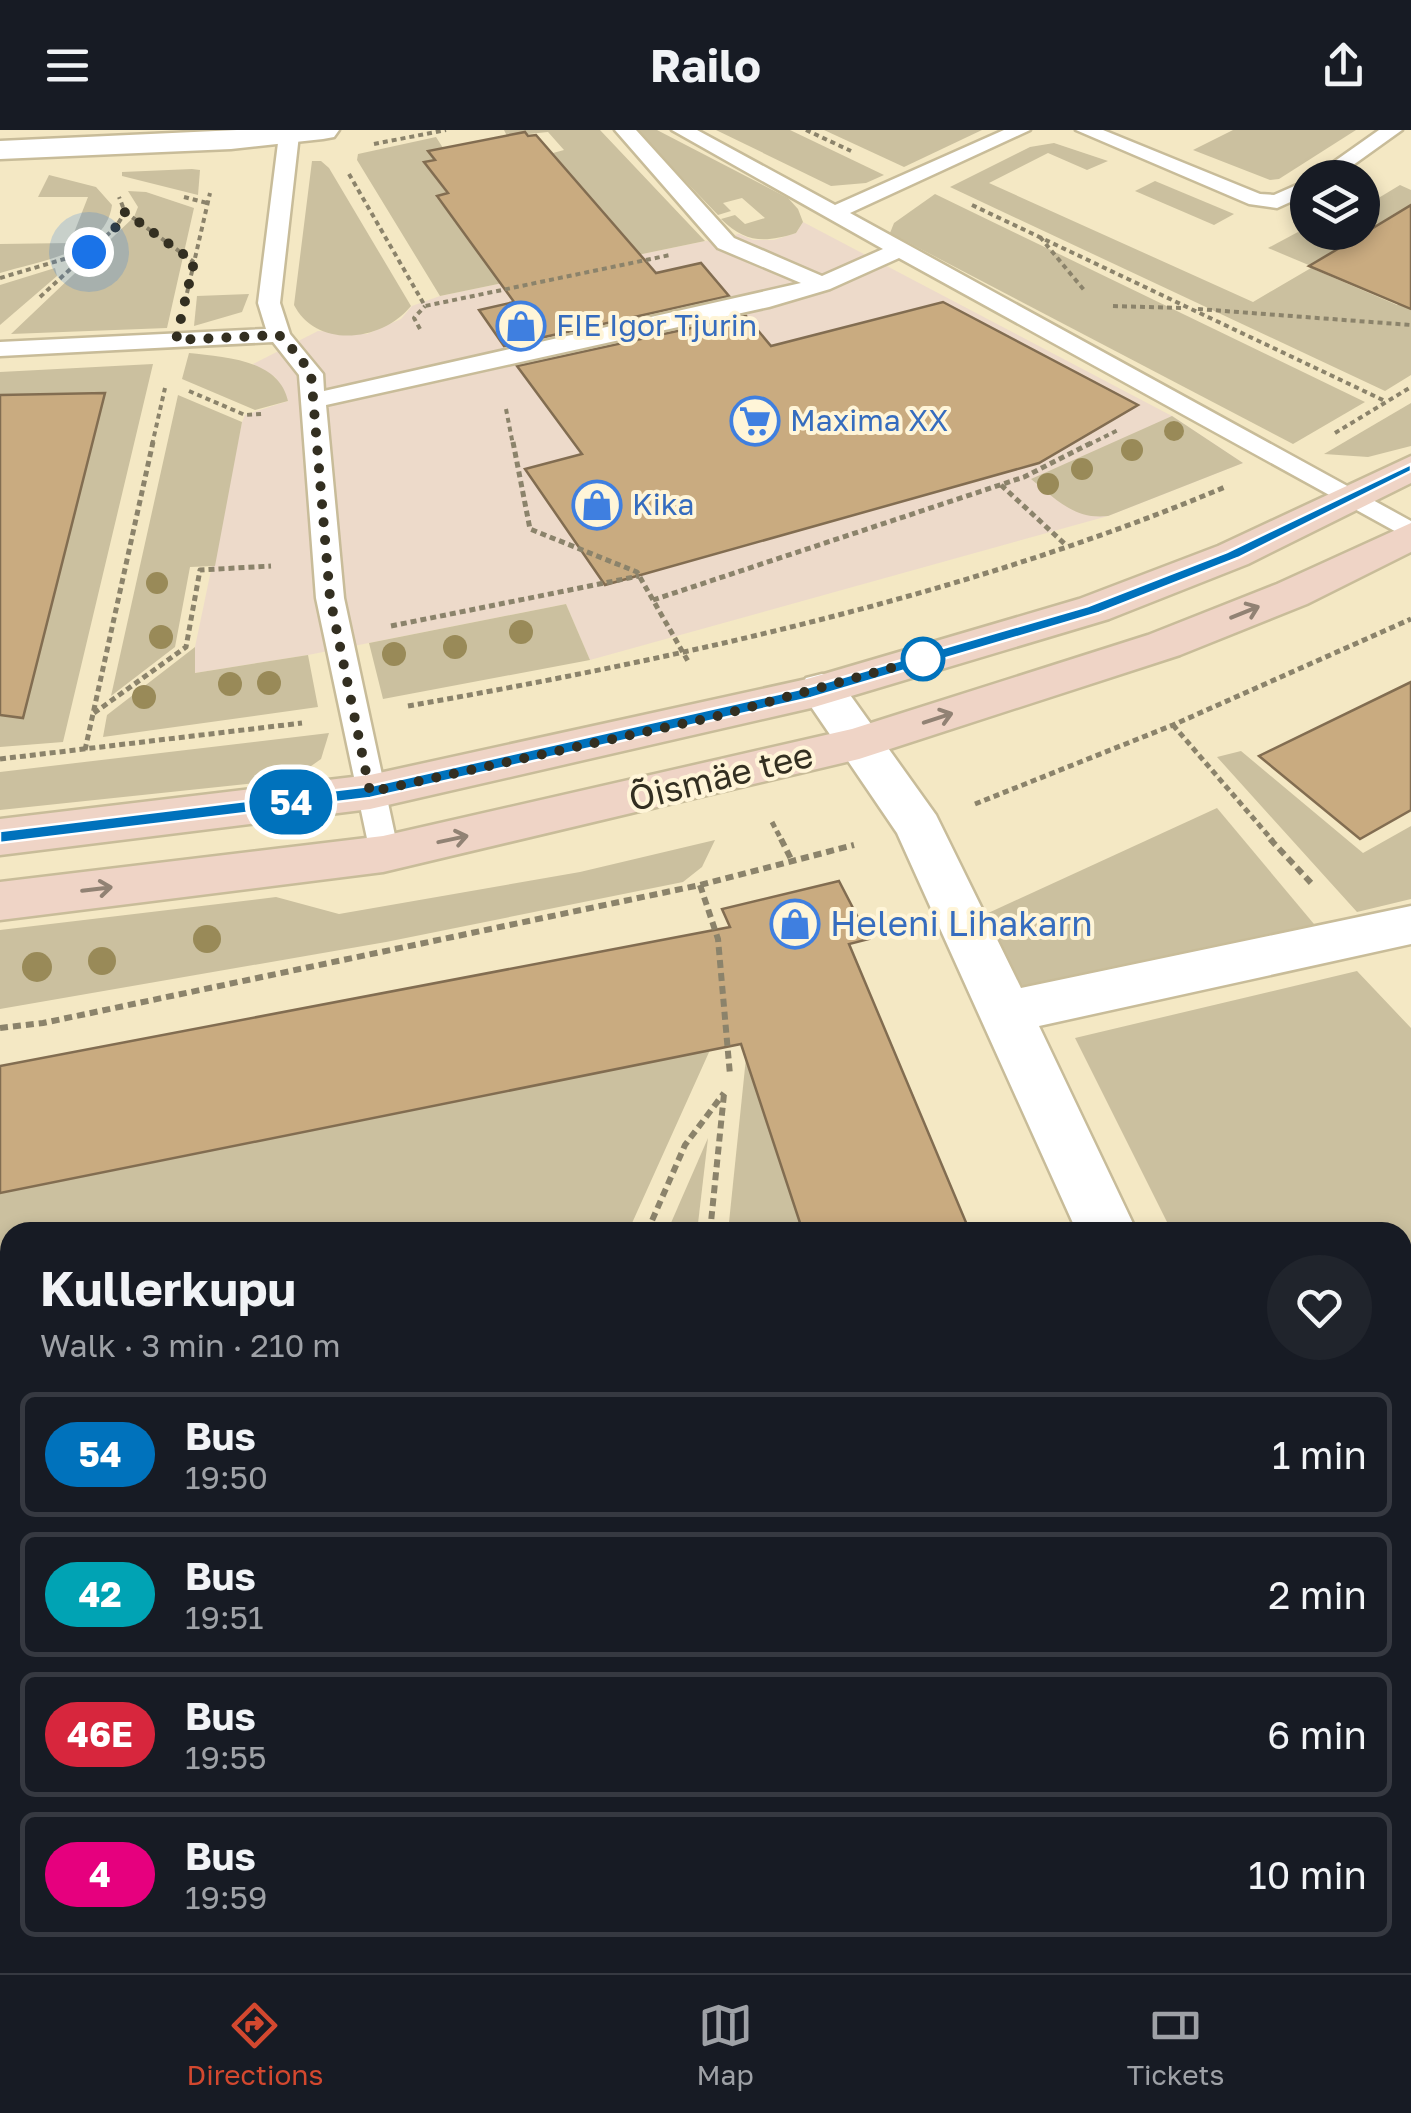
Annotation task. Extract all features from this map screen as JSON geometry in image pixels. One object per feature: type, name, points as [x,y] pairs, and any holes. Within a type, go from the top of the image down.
[{"type":"main road","name":"Õismäe tee","points":[[0,837],[370,792],[718,716],[822,689],[1094,609],[1232,555],[1411,468]]},
{"type":"main road","name":"Õismäe tee","points":[[0,902],[383,854],[860,743],[1164,645],[1292,594],[1411,534]]},
{"type":"street","points":[[0,150],[289,136],[323,130]]},
{"type":"street","points":[[822,689],[918,827],[1102,1222]]},
{"type":"street","points":[[1004,1013],[1386,931]]},
{"type":"lane","points":[[625,130],[726,243],[822,284]]},
{"type":"lane","points":[[682,130],[897,251],[1286,460],[1411,534]]},
{"type":"lane","points":[[834,214],[1020,130]]},
{"type":"lane","points":[[1086,130],[1256,200],[1277,202],[1290,195]]},
{"type":"lane","points":[[1348,160],[1392,130]]},
{"type":"lane","points":[[289,136],[270,303],[279,335],[311,374],[326,562],[338,644],[383,854]]},
{"type":"lane","points":[[312,406],[822,284],[897,251]]},
{"type":"lane","points":[[0,349],[279,335]]},
{"type":"path","points":[[806,130],[1386,401]]},
{"type":"path","points":[[346,169],[425,306]]},
{"type":"path","points":[[85,750],[210,189]]},
{"type":"path","points":[[117,192],[125,212],[194,262]]},
{"type":"path","points":[[39,298],[116,227],[125,212]]},
{"type":"path","points":[[697,678],[639,576],[530,528],[501,383],[481,366],[434,351],[414,318],[425,306],[726,243]]},
{"type":"path","points":[[0,278],[89,252]]},
{"type":"path","points":[[1098,306],[1190,308],[1411,326]]},
{"type":"path","points":[[166,382],[245,415],[312,406]]},
{"type":"path","points":[[653,600],[1000,485],[1135,421],[1144,384]]},
{"type":"path","points":[[0,759],[352,716],[596,673],[965,580],[1132,526],[1286,460],[1411,387]]},
{"type":"path","points":[[1000,485],[1068,546]]},
{"type":"path","points":[[93,714],[186,647],[200,570],[326,562]]},
{"type":"path","points":[[338,644],[365,631],[639,576]]},
{"type":"path","points":[[0,1028],[43,1023],[700,885],[918,827],[1172,725],[1411,619]]},
{"type":"path","points":[[1172,725],[1234,799],[1386,931]]},
{"type":"path","points":[[770,818],[792,861]]},
{"type":"path","points":[[700,885],[718,939],[730,1075]]},
{"type":"path","points":[[651,1222],[685,1146],[724,1093],[711,1222]]},
{"type":"shaded area","points":[[504,130],[600,130],[705,241],[440,296],[357,160],[358,154],[436,137],[443,148],[428,151],[433,159],[423,162],[447,193],[436,197],[447,211],[579,184],[553,153],[564,150],[548,132],[507,136]]},
{"type":"shaded area","points":[[636,130],[657,130],[788,198],[803,222],[796,233],[775,238],[756,239],[738,233],[721,219],[735,215],[745,224],[765,218],[742,198],[723,203],[731,211],[718,215]]},
{"type":"shaded area","points":[[716,130],[790,130],[884,175],[866,183],[831,186]]},
{"type":"shaded area","points":[[824,130],[982,130],[904,167]]},
{"type":"shaded area","points":[[1233,130],[1356,130],[1309,160],[1290,160],[1290,172],[1279,179],[1270,180],[1193,150]]},
{"type":"shaded area","points":[[1054,143],[1108,161],[1087,170],[1048,153],[989,183],[1253,302],[1311,268],[1397,305],[1411,296],[1411,375],[1385,391],[950,187],[1030,147]]},
{"type":"shaded area","points":[[312,161],[321,161],[329,168],[411,306],[384,327],[351,336],[334,334],[304,319],[294,305]]},
{"type":"shaded area","points":[[200,170],[198,195],[122,176],[122,172]]},
{"type":"shaded area","points":[[49,175],[96,187],[112,205],[107,221],[97,234],[68,252],[0,273],[0,244],[70,243],[88,197],[38,197]]},
{"type":"shaded area","points":[[1155,181],[1234,214],[1214,225],[1135,191]]},
{"type":"shaded area","points":[[1400,185],[1411,190],[1411,206],[1380,224],[1380,197]]},
{"type":"shaded area","points":[[128,191],[146,192],[194,208],[167,328],[11,334],[134,217],[138,207]]},
{"type":"shaded area","points":[[935,194],[1365,402],[1293,444],[890,233],[894,223]]},
{"type":"shaded area","points":[[803,222],[1172,416],[1243,463],[1108,516],[590,660],[566,604],[195,673],[195,647],[242,422],[245,415],[288,401],[275,377],[253,364],[318,331],[367,334],[401,319],[412,306],[440,296],[739,234],[753,240],[774,240],[796,233]]},
{"type":"shaded area","points":[[1290,236],[1290,250],[1335,250],[1311,266],[1268,248]]},
{"type":"shaded area","points":[[55,268],[57,276],[0,325],[0,285]]},
{"type":"shaded area","points":[[249,294],[242,312],[194,326],[197,296]]},
{"type":"shaded area","points":[[189,353],[262,368],[283,387],[288,401],[255,410],[182,379]]},
{"type":"shaded area","points":[[153,364],[63,742],[0,747],[0,612],[50,608],[105,394],[0,395],[0,372]]},
{"type":"shaded area","points":[[178,395],[242,422],[215,566],[190,567],[175,647],[111,696]]},
{"type":"shaded area","points":[[1411,403],[1411,446],[1368,457],[1324,454]]},
{"type":"shaded area","points":[[1172,416],[1243,463],[1108,516],[1075,511],[1031,479]]},
{"type":"shaded area","points":[[566,604],[590,660],[383,699],[369,643]]},
{"type":"shaded area","points":[[195,647],[195,673],[308,655],[318,707],[103,737],[107,715]]},
{"type":"shaded area","points":[[329,733],[321,759],[293,779],[0,810],[0,772]]},
{"type":"shaded area","points":[[1241,751],[1363,853],[1411,826],[1411,899],[1357,912],[1217,757]]},
{"type":"shaded area","points":[[1217,808],[1319,930],[1018,991],[986,914]]},
{"type":"shaded area","points":[[715,840],[702,867],[683,882],[386,942],[0,1009],[0,930],[276,897],[339,914],[580,872]]},
{"type":"shaded area","points":[[1357,971],[1411,1028],[1411,1222],[1167,1222],[1075,1038]]},
{"type":"shaded area","points":[[710,1050],[633,1222],[0,1222],[0,1193]]},
{"type":"shaded area","points":[[746,1058],[800,1222],[729,1222]]},
{"type":"shaded area","points":[[708,1138],[698,1222],[671,1222]]},
{"type":"building","points":[[525,132],[528,136],[536,135],[656,273],[701,263],[729,296],[504,346],[479,310],[514,302],[437,196],[448,193],[424,162],[435,160],[428,151]]},
{"type":"building","points":[[1411,205],[1411,309],[1309,266],[1336,250],[1380,250],[1380,224]]},
{"type":"building","points":[[943,302],[1138,405],[1039,463],[605,585],[525,469],[582,454],[517,366],[746,316],[771,346]]},
{"type":"building","points":[[105,393],[23,718],[0,715],[0,395]]},
{"type":"building","points":[[1411,682],[1411,810],[1360,839],[1259,756]]},
{"type":"building","points":[[839,881],[869,939],[849,944],[966,1222],[800,1222],[741,1044],[0,1193],[0,1066],[730,927],[722,909]]},
{"type":"bus line","name":"54","points":[[0,837],[370,792],[811,692],[1094,609],[1232,555],[1411,468]]},
{"type":"place","name":"FIE Igor Tjurin","points":[[521,326]]},
{"type":"place","name":"Maxima XX","points":[[755,421]]},
{"type":"place","name":"Kika","points":[[597,505]]},
{"type":"place","name":"Heleni Lihakarn","points":[[795,924]]},
{"type":"route","points":[[89,252],[116,227],[125,212],[194,262],[176,340],[279,335],[311,374],[330,598],[370,792],[718,716],[923,659]]}]
